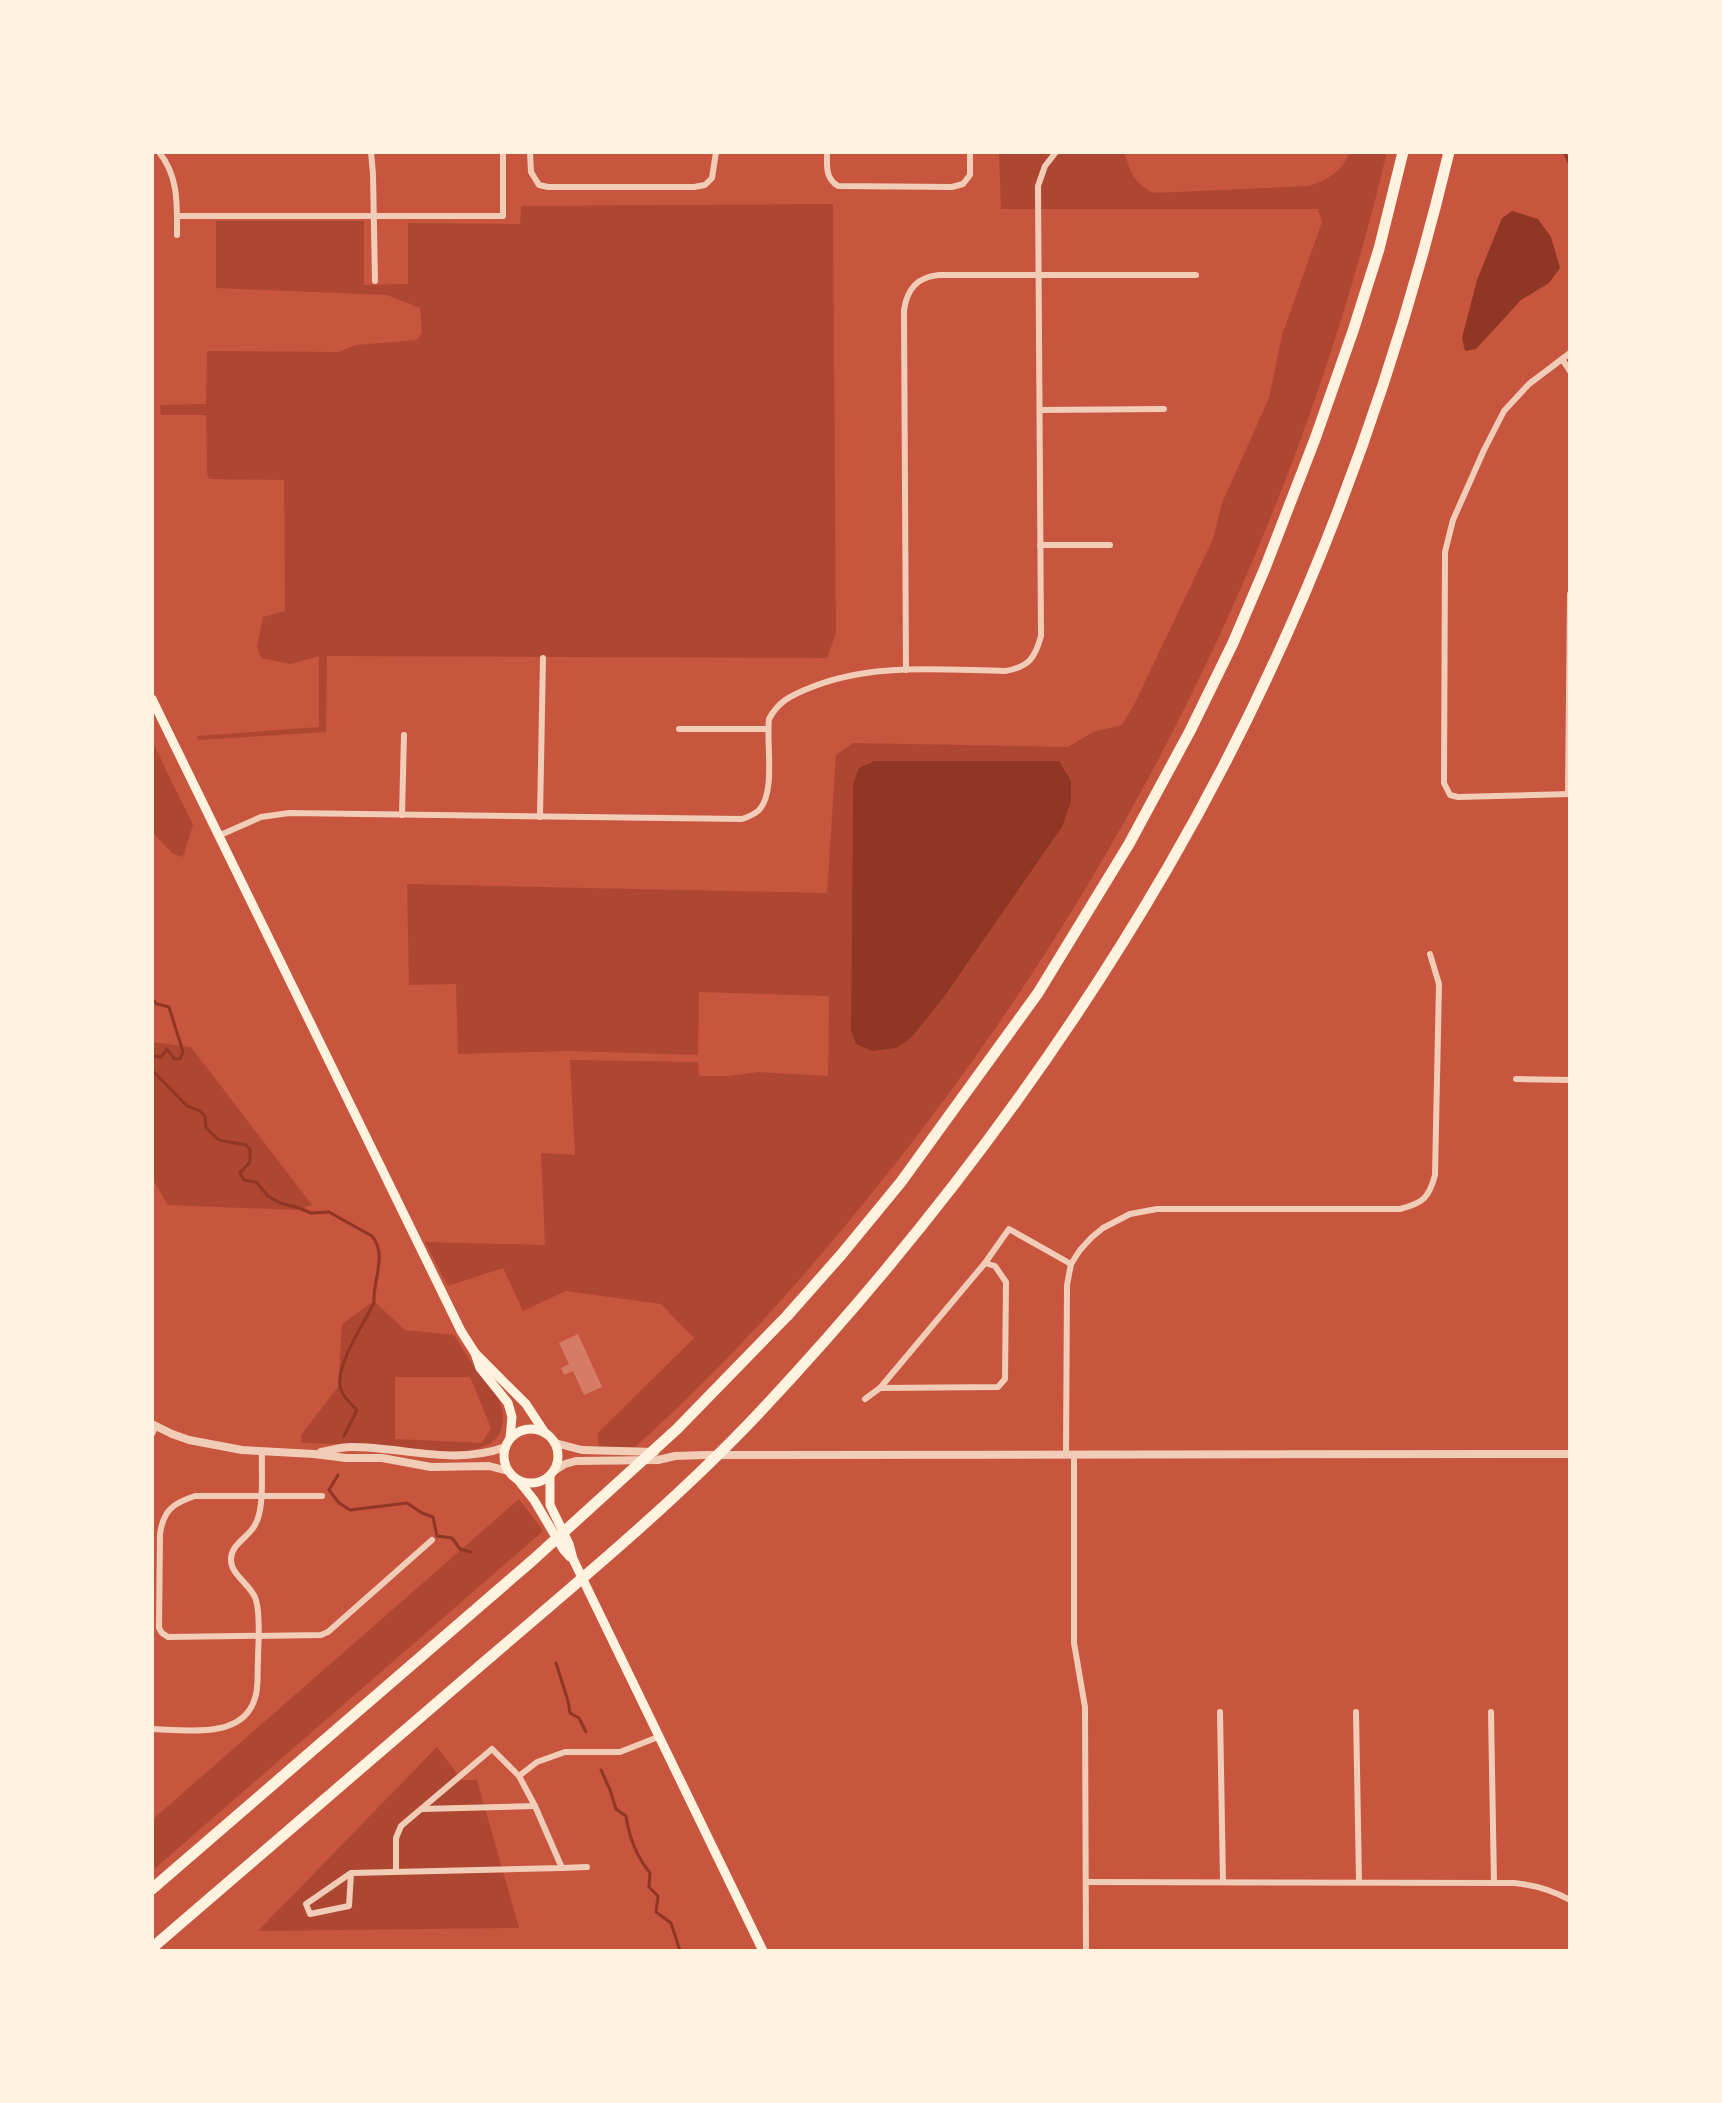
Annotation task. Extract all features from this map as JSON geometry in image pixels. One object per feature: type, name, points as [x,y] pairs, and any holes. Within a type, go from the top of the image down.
[{"type":"highway","points":[[152,1889],[533,1560],[677,1429],[787,1316],[841,1255],[901,1182],[1038,993],[1129,844],[1233,643],[1315,439],[1353,331],[1379,249],[1403,152]]},
{"type":"highway","points":[[152,1948],[550,1606],[673,1496],[754,1418],[901,1254],[994,1135],[1107,966],[1167,868],[1278,653],[1313,571],[1383,384],[1449,152]]},
{"type":"main road","points":[[152,699],[461,1331],[475,1353],[526,1404],[555,1443],[558,1456],[552,1474],[550,1505],[658,1737],[763,1951]]},
{"type":"main road","points":[[475,1353],[480,1368],[508,1403],[512,1417],[504,1459],[508,1471],[534,1500],[563,1549],[573,1559]]},
{"type":"main road","points":[[508,1443],[518,1432],[528,1429],[545,1433]]},
{"type":"main road","points":[[517,1479],[533,1484],[552,1474]]},
{"type":"street","points":[[172,152],[161,155],[175,180],[177,235]]},
{"type":"street","points":[[371,152],[375,281]]},
{"type":"street","points":[[177,216],[503,216],[503,152]]},
{"type":"street","points":[[530,152],[533,177],[543,186],[694,187],[705,185],[712,178],[716,152]]},
{"type":"street","points":[[827,152],[827,173],[838,186],[952,187],[963,184],[970,175],[970,152]]},
{"type":"street","points":[[218,836],[253,819],[274,813],[733,820],[758,811],[767,794],[769,719],[774,709],[790,696],[852,673],[1005,671],[1019,669],[1030,662],[1041,636],[1038,186],[1045,166],[1056,152]]},
{"type":"street","points":[[906,670],[904,310],[908,292],[921,279],[929,276],[1196,275]]},
{"type":"street","points":[[1570,353],[1529,384],[1504,411],[1448,536],[1445,552],[1444,783],[1450,795],[1465,798],[1569,794],[1570,594]]},
{"type":"street","points":[[1562,359],[1570,371]]},
{"type":"street","points":[[1040,410],[1164,409]]},
{"type":"street","points":[[1040,545],[1110,545]]},
{"type":"street","points":[[540,817],[543,658]]},
{"type":"street","points":[[679,729],[768,729]]},
{"type":"street","points":[[402,815],[404,735]]},
{"type":"street","points":[[1086,1951],[1085,1707],[1074,1643],[1066,1304],[1071,1264],[1080,1250],[1103,1228],[1130,1214],[1157,1209],[1400,1209],[1417,1205],[1430,1192],[1435,1175],[1439,984],[1430,954]]},
{"type":"street","points":[[1516,1079],[1570,1080]]},
{"type":"street","points":[[865,1399],[880,1388],[985,1263],[1009,1229],[1071,1264]]},
{"type":"street","points":[[880,1388],[998,1387],[1002,1384],[1005,1379],[1006,1282],[995,1266],[985,1263]]},
{"type":"street","points":[[153,1428],[206,1444],[262,1452],[382,1458],[431,1467],[489,1466],[508,1471]]},
{"type":"street","points":[[314,1454],[348,1447],[432,1456],[465,1456],[479,1455],[508,1443]]},
{"type":"street","points":[[555,1443],[572,1449],[658,1452],[675,1456]]},
{"type":"street","points":[[152,1729],[214,1730],[241,1719],[255,1700],[257,1602],[230,1562],[233,1550],[256,1524],[261,1496],[262,1452]]},
{"type":"street","points":[[552,1474],[565,1464],[576,1461],[658,1460],[675,1456],[1570,1454]]},
{"type":"street","points":[[322,1496],[195,1496],[176,1504],[161,1520],[159,1628],[162,1633],[168,1637],[321,1635],[432,1540]]},
{"type":"street","points":[[1220,1712],[1223,1882]]},
{"type":"street","points":[[1356,1712],[1359,1881]]},
{"type":"street","points":[[1491,1712],[1494,1883]]},
{"type":"street","points":[[519,1776],[537,1762],[565,1752],[620,1752],[658,1737]]},
{"type":"street","points":[[396,1871],[396,1838],[401,1826],[492,1749],[519,1776],[562,1868]]},
{"type":"street","points":[[422,1809],[535,1806]]},
{"type":"street","points":[[351,1873],[349,1906],[310,1914],[306,1904],[351,1873],[587,1867]]},
{"type":"street","points":[[1086,1882],[1494,1883],[1534,1885],[1570,1900]]},
{"type":"shaded area","points":[[999,152],[1124,152],[1134,176],[1154,193],[1309,186],[1334,174],[1350,152],[1387,152],[1350,290],[1305,426],[1253,560],[1194,690],[1127,817],[1054,940],[974,1059],[888,1173],[768,1315],[703,1383],[635,1447],[599,1447],[598,1433],[694,1338],[661,1304],[566,1291],[523,1311],[503,1268],[448,1286],[425,1242],[545,1245],[541,1153],[575,1155],[570,1060],[698,1062],[699,1076],[759,1072],[828,1076],[829,996],[699,992],[698,1055],[570,1051],[458,1054],[456,984],[409,985],[407,884],[827,893],[836,755],[853,743],[1068,747],[1093,732],[1122,725],[1213,539],[1222,503],[1269,398],[1282,335],[1322,222],[1318,209],[1001,209]],"holes":[[[874,761],[1059,761],[1062,827],[944,997],[911,1037],[896,1048],[851,1030],[853,785],[859,768]]]},
{"type":"shaded area","points":[[833,204],[836,633],[827,658],[327,656],[326,732],[198,740],[197,736],[319,727],[319,656],[291,664],[261,658],[257,646],[263,617],[285,611],[284,480],[209,479],[206,415],[161,415],[160,405],[206,404],[207,351],[339,352],[356,345],[417,340],[422,333],[420,308],[387,295],[216,288],[216,221],[364,221],[364,285],[408,284],[408,223],[520,224],[521,206]]},
{"type":"shaded area","points":[[1512,211],[1538,219],[1551,237],[1560,268],[1549,283],[1521,300],[1476,349],[1465,351],[1462,338],[1477,280],[1502,218]]},
{"type":"shaded area","points":[[152,741],[193,825],[183,857],[173,854],[152,832]]},
{"type":"shaded area","points":[[874,761],[1059,761],[1071,781],[1071,801],[1062,827],[944,997],[911,1038],[896,1048],[873,1051],[856,1044],[851,1030],[853,784],[859,768]]},
{"type":"shaded area","points":[[152,1042],[191,1047],[312,1205],[297,1210],[168,1205],[152,1178]]},
{"type":"shaded area","points":[[374,1301],[405,1330],[454,1335],[499,1400],[503,1414],[501,1431],[491,1442],[477,1449],[459,1451],[302,1443],[301,1435],[338,1387],[342,1324]],"holes":[[[395,1377],[470,1377],[491,1428],[482,1443],[395,1439]]]},
{"type":"shaded area","points":[[519,1499],[543,1531],[152,1871],[152,1820]]},
{"type":"shaded area","points":[[437,1747],[462,1780],[477,1780],[519,1928],[258,1931]]},
{"type":"building","points":[[578,1334],[602,1387],[584,1395],[573,1371],[564,1375],[561,1368],[569,1364],[559,1343]]},
{"type":"waterway","points":[[1564,152],[1570,164]]},
{"type":"waterway","points":[[152,999],[169,1007],[183,1052],[180,1059],[174,1059],[167,1049],[161,1057],[152,1056]]},
{"type":"waterway","points":[[152,1070],[187,1106],[205,1116],[206,1128],[219,1140],[246,1145],[250,1149],[250,1162],[240,1173],[244,1180],[256,1182],[268,1196],[280,1203],[311,1213],[329,1212],[372,1236],[377,1243],[379,1260],[374,1303],[347,1355],[340,1376],[342,1392],[357,1410],[344,1436]]},
{"type":"waterway","points":[[338,1475],[329,1490],[339,1503],[350,1510],[407,1503],[433,1517],[437,1536],[452,1538],[460,1549],[471,1552]]},
{"type":"waterway","points":[[556,1663],[570,1713],[579,1718],[586,1732]]},
{"type":"waterway","points":[[601,1770],[616,1809],[626,1816],[634,1846],[650,1873],[649,1887],[658,1896],[656,1912],[671,1923],[680,1951]]}]
